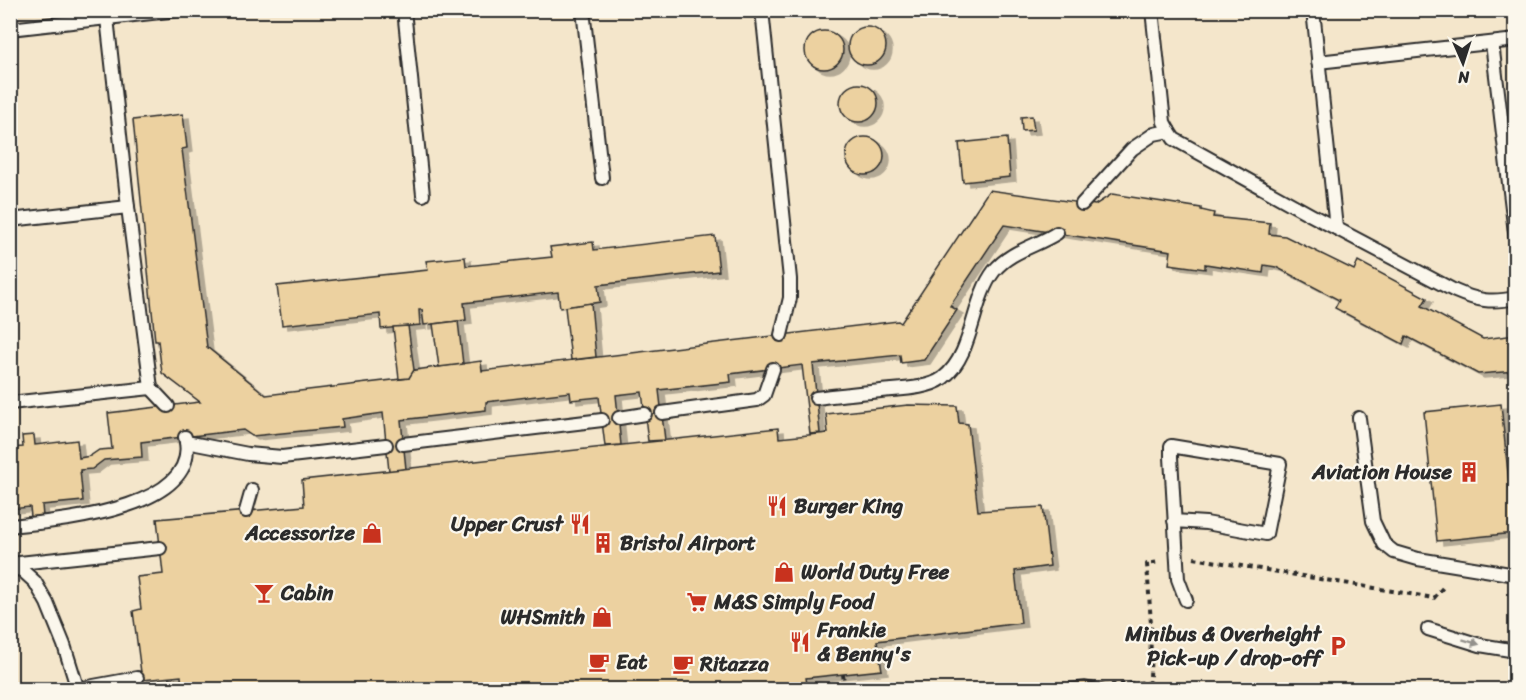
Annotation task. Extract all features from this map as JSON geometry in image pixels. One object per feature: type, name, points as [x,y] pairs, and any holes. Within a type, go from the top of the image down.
[{"type":"lane","points":[[10,29],[178,10]]},
{"type":"lane","points":[[404,10],[423,195]]},
{"type":"lane","points":[[584,10],[602,178]]},
{"type":"lane","points":[[762,10],[790,279],[789,298],[781,335]]},
{"type":"lane","points":[[1152,10],[1164,122],[1178,142],[1336,228],[1473,298],[1495,301],[1515,298]]},
{"type":"lane","points":[[1313,10],[1336,228]]},
{"type":"lane","points":[[107,18],[151,387],[168,406]]},
{"type":"lane","points":[[1318,62],[1515,40]]},
{"type":"lane","points":[[1492,43],[1515,241]]},
{"type":"lane","points":[[1082,204],[1132,149],[1154,134],[1169,131]]},
{"type":"lane","points":[[10,220],[128,207]]},
{"type":"lane","points":[[816,398],[924,386],[943,378],[957,362],[964,348],[979,301],[995,270],[1016,253],[1043,242],[1057,233]]},
{"type":"lane","points":[[662,413],[757,400],[764,395],[773,369]]},
{"type":"lane","points":[[10,403],[151,387]]},
{"type":"lane","points":[[618,418],[645,414]]},
{"type":"lane","points":[[1359,418],[1373,521],[1384,544],[1394,552],[1418,559],[1515,575]]},
{"type":"lane","points":[[403,444],[602,420]]},
{"type":"lane","points":[[10,526],[62,521],[129,506],[152,495],[172,482],[179,474],[186,456],[185,439],[248,453],[282,457],[387,445]]},
{"type":"lane","points":[[1174,521],[1206,523],[1266,534],[1280,464],[1171,446],[1174,521],[1176,560],[1178,579],[1186,600]]},
{"type":"lane","points":[[246,511],[252,490]]},
{"type":"lane","points":[[10,565],[160,548]]},
{"type":"lane","points":[[10,565],[23,571],[35,582],[48,603],[77,689],[137,678]]},
{"type":"lane","points":[[1428,628],[1480,645],[1515,651]]},
{"type":"path","points":[[1111,685],[1150,682],[1151,624],[1147,564],[1196,558],[1434,598],[1445,585]]},
{"type":"path","points":[[843,674],[846,690]]},
{"type":"shaded area","name":"Bristol Airport","points":[[10,11],[1515,11],[1515,689],[11,689]]},
{"type":"building","points":[[867,27],[880,33],[886,46],[880,59],[867,65],[854,59],[848,46],[854,33]]},
{"type":"building","points":[[824,31],[837,37],[843,50],[837,63],[824,69],[811,63],[805,50],[811,37]]},
{"type":"building","points":[[859,84],[872,90],[878,103],[872,116],[859,122],[846,116],[840,103],[846,90]]},
{"type":"building","points":[[183,114],[187,148],[182,149],[207,347],[266,395],[409,378],[408,371],[481,361],[482,371],[898,321],[901,323],[989,190],[1095,205],[1112,194],[1201,208],[1201,210],[1214,213],[1213,217],[1270,223],[1269,234],[1285,236],[1354,270],[1358,261],[1427,298],[1422,306],[1483,339],[1516,335],[1516,371],[1478,374],[1406,336],[1403,344],[1335,308],[1339,300],[1276,267],[1264,265],[1263,273],[1205,264],[1205,269],[1169,264],[1171,251],[1004,225],[950,306],[957,310],[924,360],[901,363],[900,355],[813,364],[820,433],[810,434],[802,365],[730,374],[731,382],[659,390],[665,440],[648,441],[642,392],[616,395],[621,445],[605,446],[599,397],[571,400],[570,392],[486,402],[486,410],[401,420],[406,469],[389,471],[383,413],[342,419],[343,427],[252,436],[243,430],[141,442],[142,457],[104,460],[92,469],[80,470],[83,501],[42,505],[43,516],[31,517],[30,507],[10,509],[10,448],[23,447],[22,436],[34,435],[35,445],[77,440],[79,458],[90,456],[99,450],[112,449],[108,413],[200,402],[162,373],[158,341],[155,341],[133,120]]},
{"type":"building","points":[[1032,116],[1034,130],[1022,131],[1021,117]]},
{"type":"building","points":[[865,137],[878,143],[884,156],[878,169],[865,175],[852,169],[846,156],[852,143]]},
{"type":"building","points":[[1007,138],[1010,177],[963,182],[959,143]]},
{"type":"building","points":[[715,236],[719,271],[598,285],[600,302],[560,308],[558,292],[464,303],[466,320],[433,324],[424,325],[422,310],[419,310],[420,325],[381,329],[380,314],[282,325],[277,286],[428,270],[426,261],[465,257],[466,266],[552,257],[550,247],[593,242],[594,250]]},
{"type":"building","points":[[591,303],[596,357],[571,360],[565,307]]},
{"type":"building","points":[[458,321],[463,364],[439,367],[433,324]]},
{"type":"building","points":[[408,326],[414,370],[409,378],[399,379],[393,327]]},
{"type":"building","name":"Aviation House","points":[[1501,404],[1514,533],[1437,541],[1424,412]]},
{"type":"building","name":"Bristol Airport","points":[[908,405],[957,406],[959,423],[968,424],[978,511],[1043,507],[1050,566],[1015,571],[1021,623],[877,641],[882,670],[806,678],[808,690],[182,690],[181,676],[142,680],[133,611],[141,609],[137,577],[163,574],[157,519],[304,506],[302,480],[778,428],[779,438],[828,433],[826,414]]},
{"type":"building","points":[[1085,681],[1133,690],[1006,690]]},
{"type":"place","name":"Aviation House","points":[[1469,472]]},
{"type":"place","name":"Burger King","points":[[777,506]]},
{"type":"place","name":"Upper Crust","points":[[580,524]]},
{"type":"place","name":"Accessorize","points":[[372,533]]},
{"type":"place","name":"Bristol Airport","points":[[603,543]]},
{"type":"place","name":"World Duty Free","points":[[784,572]]},
{"type":"place","name":"Cabin","points":[[264,593]]},
{"type":"place","name":"M&S Simply Food","points":[[697,602]]},
{"type":"place","name":"WHSmith","points":[[602,617]]},
{"type":"place","name":"Frankie & Benny's","points":[[800,642]]},
{"type":"place","name":"Minibus & Overheight Pick-up / drop-off","points":[[1338,646]]},
{"type":"place","name":"Eat","points":[[599,662]]},
{"type":"place","name":"Ritazza","points":[[683,664]]}]
